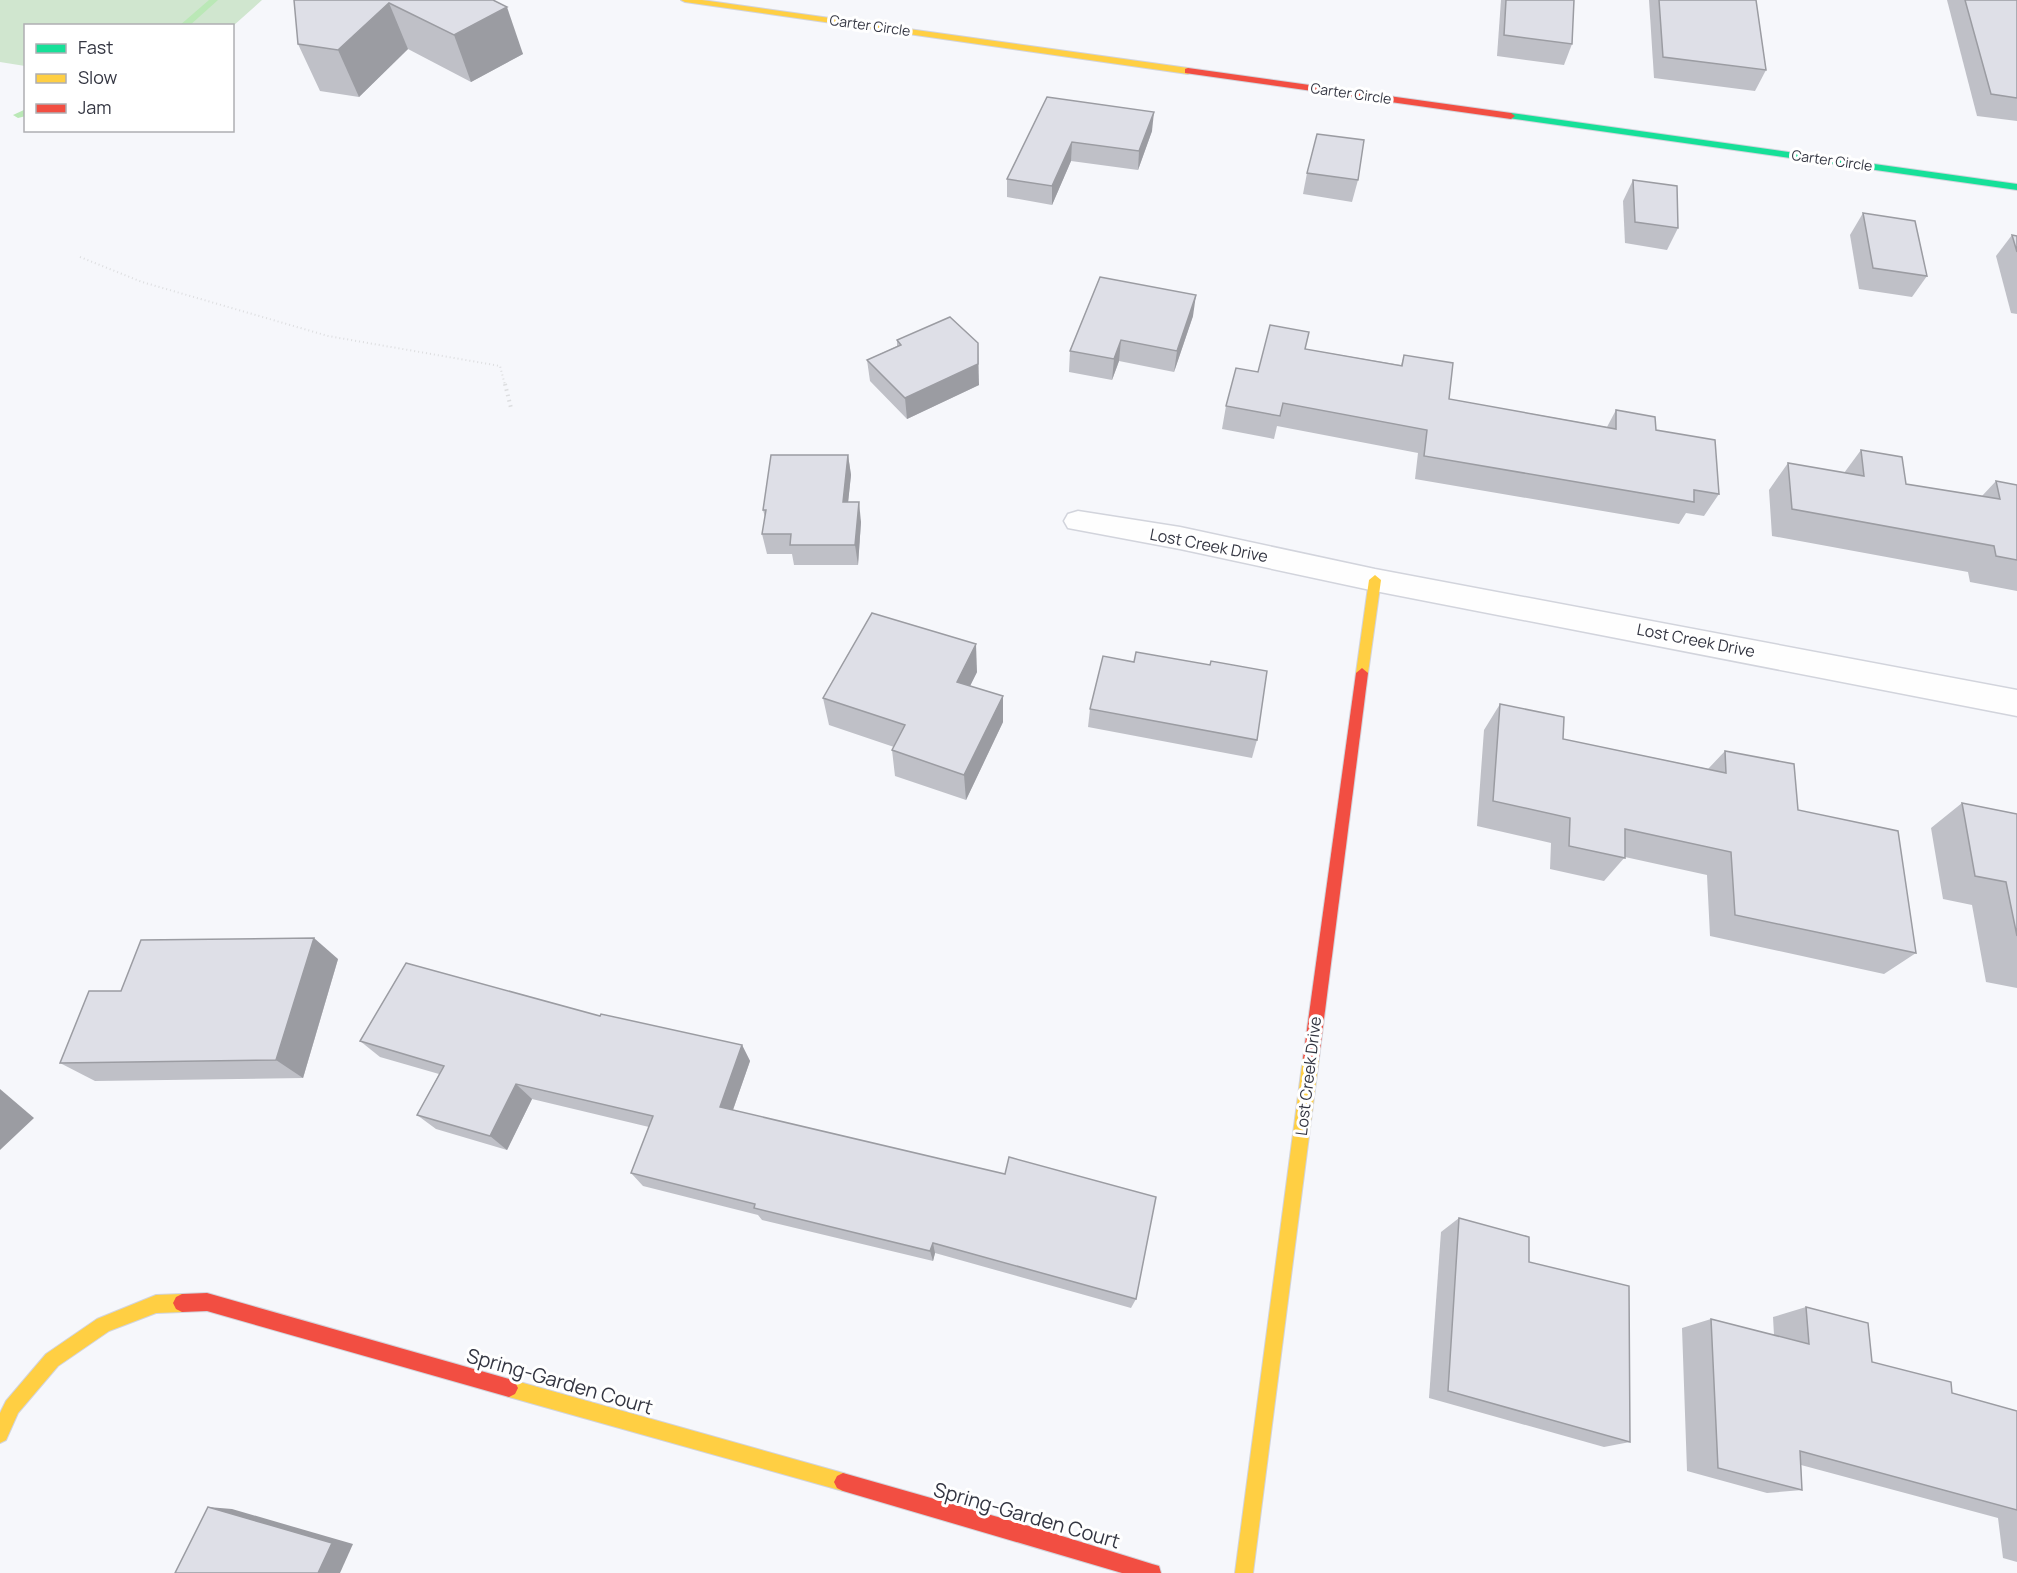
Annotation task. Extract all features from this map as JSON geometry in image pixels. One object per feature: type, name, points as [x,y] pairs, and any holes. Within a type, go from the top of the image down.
[{"type":"street","name":"Carter Circle","points":[[684,0],[2017,187]]},
{"type":"street","name":"Lost Creek Drive","points":[[1078,521],[1179,538],[1375,580],[2017,703]]},
{"type":"street","name":"Lost Creek Drive","points":[[1244,1573],[1347,776],[1375,580]]},
{"type":"street","name":"Spring-Garden Court","points":[[0,1434],[12,1407],[52,1360],[103,1325],[156,1304],[207,1302],[1050,1541],[1152,1573]]},
{"type":"path","points":[[80,257],[142,282],[328,336],[500,366],[511,408]]},
{"type":"green space","points":[[0,0],[262,0],[234,25],[24,24],[24,66],[0,62]]},
{"type":"building","points":[[294,0],[493,0],[507,7],[454,35],[389,3],[338,50],[298,44]]},
{"type":"building","points":[[1506,0],[1574,0],[1572,44],[1504,35]]},
{"type":"building","points":[[1659,0],[1756,0],[1766,70],[1663,57]]},
{"type":"building","points":[[1965,0],[2017,0],[2017,98],[1991,94]]},
{"type":"building","points":[[1047,97],[1154,112],[1139,151],[1072,142],[1052,186],[1007,179]]},
{"type":"building","points":[[1317,134],[1364,140],[1358,180],[1307,173]]},
{"type":"building","points":[[1633,180],[1677,186],[1678,228],[1635,222]]},
{"type":"building","points":[[1863,213],[1915,221],[1927,276],[1873,268]]},
{"type":"building","points":[[2012,235],[2017,236],[2017,252]]},
{"type":"building","points":[[1100,277],[1196,295],[1177,351],[1121,340],[1114,359],[1070,351]]},
{"type":"building","points":[[950,317],[978,343],[978,364],[905,398],[867,360],[901,345],[897,340]]},
{"type":"building","points":[[1270,325],[1309,332],[1305,349],[1402,366],[1404,355],[1453,363],[1449,399],[1616,429],[1616,410],[1655,417],[1656,430],[1715,440],[1719,494],[1694,490],[1694,502],[1424,456],[1427,430],[1283,403],[1280,416],[1226,406],[1236,368],[1258,372]]},
{"type":"building","points":[[1861,450],[1902,457],[1906,484],[2000,499],[1996,481],[2017,485],[2017,560],[1996,556],[1994,546],[1792,509],[1788,463],[1864,476]]},
{"type":"building","points":[[771,455],[848,455],[843,502],[859,502],[855,545],[790,545],[791,534],[762,534]]},
{"type":"building","points":[[872,613],[976,644],[957,682],[1003,696],[964,775],[892,750],[905,725],[823,698]]},
{"type":"building","points":[[1136,652],[1210,665],[1211,661],[1267,671],[1257,740],[1090,709],[1103,656],[1134,662]]},
{"type":"building","points":[[1500,704],[1564,717],[1563,739],[1726,773],[1725,751],[1794,764],[1798,810],[1898,831],[1916,953],[1735,915],[1731,852],[1625,829],[1625,858],[1569,846],[1570,818],[1493,801]]},
{"type":"building","points":[[1962,803],[2017,814],[2017,936],[2006,882],[1975,876]]},
{"type":"building","points":[[314,938],[276,1060],[60,1063],[89,991],[121,991],[141,940]]},
{"type":"building","points":[[406,963],[600,1016],[601,1014],[742,1045],[720,1107],[1005,1174],[1009,1157],[1156,1197],[1136,1299],[933,1243],[930,1251],[754,1208],[755,1204],[631,1173],[653,1116],[516,1084],[490,1136],[417,1115],[444,1066],[360,1041]]},
{"type":"building","points":[[1459,1218],[1529,1237],[1529,1262],[1629,1286],[1630,1442],[1448,1391]]},
{"type":"building","points":[[1806,1307],[1868,1323],[1872,1362],[1951,1382],[1952,1393],[2017,1411],[2017,1510],[1800,1451],[1802,1490],[1718,1468],[1711,1319],[1809,1344]]},
{"type":"building","points":[[208,1507],[332,1543],[318,1573],[175,1573]]},
{"type":"waterway","points":[[185,24],[214,0]]},
{"type":"waterway","points":[[18,115],[24,113]]},
{"type":"traffic: fast","points":[[1511,116],[2017,187]]},
{"type":"traffic: slow","points":[[685,0],[1188,71]]},
{"type":"traffic: slow","points":[[1362,673],[1375,580]]},
{"type":"traffic: slow","points":[[1244,1573],[1311,1058]]},
{"type":"traffic: slow","points":[[0,1434],[12,1407],[52,1360],[103,1325],[156,1304],[182,1303]]},
{"type":"traffic: slow","points":[[509,1388],[843,1482]]},
{"type":"traffic: jam","points":[[1188,71],[1511,116]]},
{"type":"traffic: jam","points":[[1311,1058],[1362,673]]},
{"type":"traffic: jam","points":[[182,1303],[207,1302],[509,1388]]},
{"type":"traffic: jam","points":[[843,1482],[1152,1573]]}]
